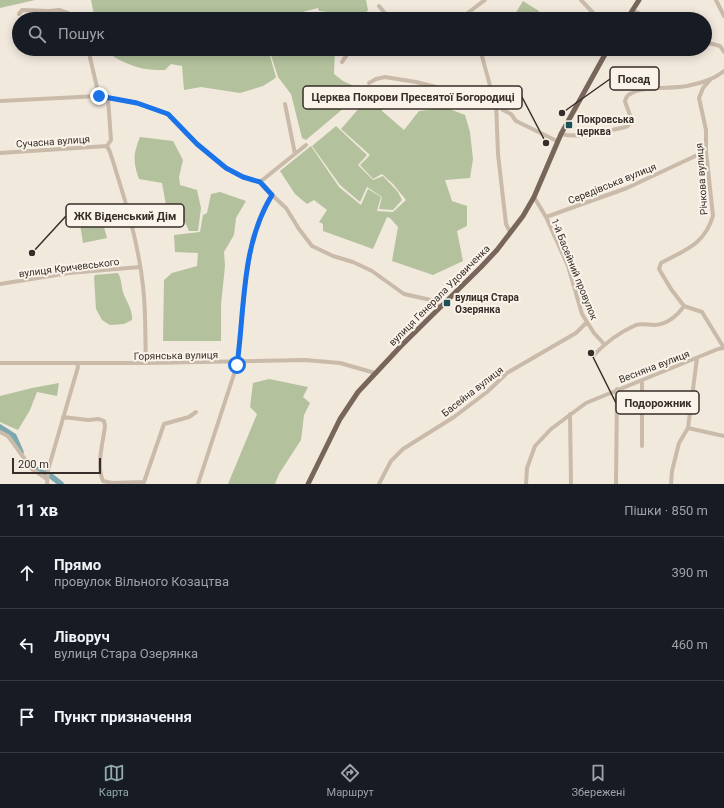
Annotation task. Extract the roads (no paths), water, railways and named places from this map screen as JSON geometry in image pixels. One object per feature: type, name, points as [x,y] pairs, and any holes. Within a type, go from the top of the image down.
[{"type":"main road","points":[[632,10],[639,0]]},
{"type":"main road","name":"вулиця Генерала Удовиченка","points":[[308,484],[340,419],[358,392],[374,373],[497,250],[523,216],[534,197],[561,134],[604,56]]},
{"type":"street","points":[[470,12],[485,0]]},
{"type":"street","points":[[581,0],[592,12]]},
{"type":"street","points":[[716,0],[724,16]]},
{"type":"street","points":[[379,6],[384,12]]},
{"type":"street","points":[[20,12],[22,10],[59,10],[65,12]]},
{"type":"street","points":[[632,10],[636,12]]},
{"type":"street","points":[[712,44],[722,46],[724,52]]},
{"type":"street","points":[[90,56],[99,96]]},
{"type":"street","points":[[342,62],[346,56]]},
{"type":"street","points":[[482,56],[492,94],[496,102],[503,110],[511,114],[516,120],[558,141]]},
{"type":"street","points":[[561,134],[568,136],[588,135],[626,127],[630,125],[631,121],[625,101],[630,94],[642,90],[686,86],[710,80],[718,77],[724,70]]},
{"type":"street","points":[[369,84],[376,79],[385,77],[416,82],[448,90],[492,94]]},
{"type":"street","name":"Річкова вулиця","points":[[684,306],[671,289],[659,269],[662,263],[694,246],[706,232],[713,216],[706,152],[706,130],[699,98],[703,88],[710,80]]},
{"type":"street","points":[[0,101],[99,96],[137,103],[168,114],[197,144],[226,168],[243,177],[260,182],[286,208],[312,246],[334,256],[353,262],[372,272],[404,294],[431,300],[440,307]]},
{"type":"street","points":[[108,98],[111,140],[107,146],[126,200],[134,230],[143,288],[146,363]]},
{"type":"street","points":[[496,102],[498,147],[503,198],[506,224],[510,232]]},
{"type":"street","points":[[285,104],[294,154]]},
{"type":"street","points":[[260,182],[306,145]]},
{"type":"street","name":"Сучасна вулиця","points":[[0,153],[107,146]]},
{"type":"street","name":"Середівська вулиця","points":[[546,217],[627,188],[706,152]]},
{"type":"street","points":[[198,484],[237,362],[246,278],[253,238],[272,195]]},
{"type":"street","name":"1-й Басейний провулок","points":[[534,197],[546,217],[568,266],[582,314],[594,333],[604,344]]},
{"type":"street","name":"вулиця Кричевського","points":[[0,284],[69,273],[140,267]]},
{"type":"street","points":[[593,356],[604,344],[637,325],[655,325],[665,323],[674,317],[684,306],[702,312],[724,348]]},
{"type":"street","name":"Басейна вулиця","points":[[379,484],[392,461],[403,449],[454,416],[487,392],[508,373],[576,333],[587,322]]},
{"type":"street","name":"Весняна вулиця","points":[[526,484],[527,468],[535,446],[551,429],[586,403],[617,389],[724,348]]},
{"type":"street","points":[[671,484],[672,471],[679,443],[688,428],[697,358]]},
{"type":"street","name":"Горянська вулиця","points":[[0,362],[146,363],[305,360],[340,363],[374,373]]},
{"type":"street","points":[[47,484],[48,470],[78,367],[77,363]]},
{"type":"street","points":[[642,380],[642,446]]},
{"type":"street","points":[[616,484],[617,389]]},
{"type":"street","points":[[64,417],[88,420],[99,419],[104,421],[105,426],[100,463],[103,481],[112,483],[144,482],[164,424],[189,417],[196,412]]},
{"type":"street","points":[[570,414],[571,484]]},
{"type":"street","points":[[688,428],[724,436]]},
{"type":"street","points":[[0,432],[8,436],[32,469],[47,477]]},
{"type":"waterway","points":[[0,427],[14,436],[21,452]]},
{"type":"waterway","points":[[29,462],[32,467],[43,473],[47,473],[61,484]]},
{"type":"place","name":"Посад","points":[[562,113]]},
{"type":"place","name":"Покровська церква","points":[[569,125]]},
{"type":"place","name":"Церква Покрови Пресвятої Богородиці","points":[[546,143]]},
{"type":"place","name":"ЖК Віденський Дім","points":[[32,253]]},
{"type":"place","name":"вулиця Стара Озерянка","points":[[447,303]]},
{"type":"place","name":"Подорожник","points":[[591,353]]}]
